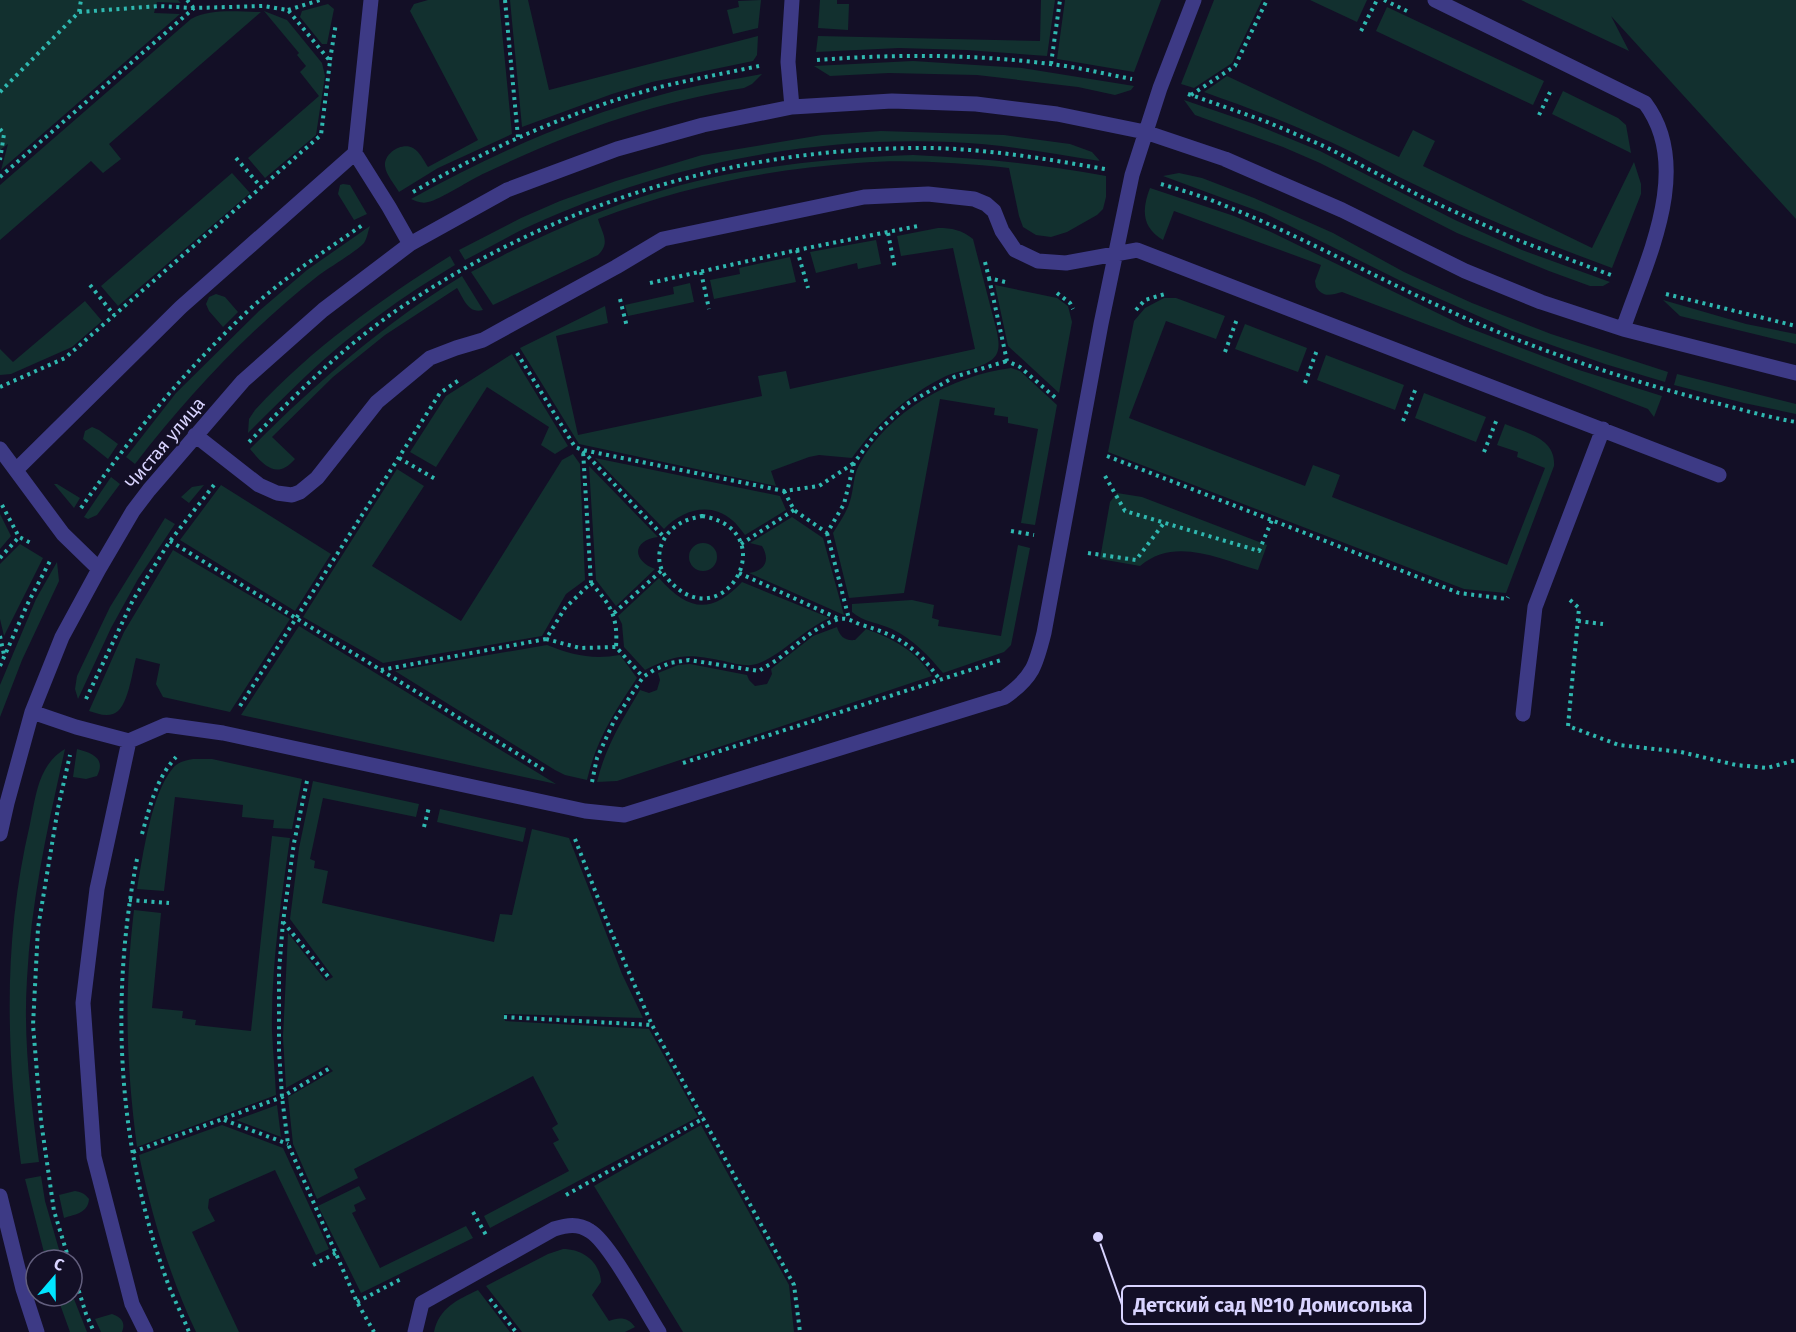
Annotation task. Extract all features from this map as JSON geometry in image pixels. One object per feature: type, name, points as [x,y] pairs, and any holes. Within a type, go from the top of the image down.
[{"type":"street","points":[[370,0],[355,153],[410,244]]},
{"type":"street","points":[[792,0],[788,62],[792,107]]},
{"type":"street","points":[[32,712],[129,741],[166,725],[223,733],[585,811],[624,816],[1005,697],[1021,685],[1032,671],[1044,633],[1101,324],[1132,175],[1145,132],[1194,0]]},
{"type":"street","points":[[1435,0],[1645,103],[1653,113],[1659,125],[1665,149],[1664,210],[1623,329]]},
{"type":"street","name":"Чистая улица","points":[[0,834],[32,712],[62,637],[133,511],[243,381],[323,310],[410,244],[507,190],[617,149],[703,125],[792,107],[892,101],[976,104],[1057,114],[1145,132],[1225,159],[1342,210],[1465,271],[1541,302],[1623,329],[1796,373]]},
{"type":"street","points":[[16,469],[181,307],[355,153]]},
{"type":"street","points":[[195,435],[267,489],[292,495],[300,492],[317,478],[377,402],[430,358],[483,340],[663,239],[864,197],[928,194],[974,199],[986,204],[994,211],[1002,231],[1015,250],[1038,261],[1066,263],[1137,250],[1719,475]]},
{"type":"street","points":[[1523,714],[1535,607],[1603,429]]},
{"type":"street","points":[[0,449],[63,534],[99,569]]},
{"type":"street","points":[[129,741],[97,889],[83,1003],[94,1157],[132,1304],[146,1332]]},
{"type":"street","points":[[0,1196],[3,1220],[37,1332]]},
{"type":"street","points":[[415,1332],[422,1303],[554,1229],[566,1225],[578,1225],[600,1238],[660,1332]]},
{"type":"path","points":[[0,92],[79,12],[81,0]]},
{"type":"path","points":[[187,0],[194,8]]},
{"type":"path","points":[[79,12],[159,6],[194,8],[263,6],[288,10],[320,0]]},
{"type":"path","points":[[505,0],[518,137]]},
{"type":"path","points":[[1051,64],[1060,0]]},
{"type":"path","points":[[1190,95],[1235,66],[1267,0]]},
{"type":"path","points":[[1361,31],[1377,0]]},
{"type":"path","points":[[1384,0],[1416,15]]},
{"type":"path","points":[[0,177],[194,8]]},
{"type":"path","points":[[288,10],[330,61]]},
{"type":"path","points":[[0,387],[65,358],[321,135],[336,20]]},
{"type":"path","points":[[1539,115],[1555,82]]},
{"type":"path","points":[[0,129],[4,134],[0,160]]},
{"type":"path","points":[[65,1248],[54,1211],[41,1121],[33,1026],[38,928],[58,808],[83,705],[134,600],[170,541],[231,463],[294,396],[395,312],[464,268],[522,238],[600,204],[677,180],[752,162],[831,153],[913,148],[1005,153],[1132,175],[1220,203],[1465,318],[1564,358],[1668,391],[1796,422]]},
{"type":"path","points":[[236,158],[261,187]]},
{"type":"path","points":[[641,285],[797,250],[922,226]]},
{"type":"path","points":[[888,232],[894,269]]},
{"type":"path","points":[[797,250],[808,288]]},
{"type":"path","points":[[984,259],[1007,361]]},
{"type":"path","points":[[1611,275],[1616,270]]},
{"type":"path","points":[[701,272],[709,309]]},
{"type":"path","points":[[989,278],[1011,283]]},
{"type":"path","points":[[90,285],[114,315]]},
{"type":"path","points":[[1056,292],[1070,303],[1074,311]]},
{"type":"path","points":[[619,294],[627,327]]},
{"type":"path","points":[[1134,312],[1145,300],[1163,294],[1172,295]]},
{"type":"path","points":[[1225,352],[1238,317],[1248,321]]},
{"type":"path","points":[[512,345],[575,447],[784,491],[819,486],[854,463],[877,432],[907,404],[954,377],[1007,361],[1020,367],[1062,403],[1064,392]]},
{"type":"path","points":[[1305,383],[1318,347]]},
{"type":"path","points":[[223,733],[440,393],[467,375]]},
{"type":"path","points":[[1403,421],[1417,385]]},
{"type":"path","points":[[1484,452],[1498,416]]},
{"type":"path","points":[[583,450],[665,538]]},
{"type":"path","points":[[583,450],[591,583],[614,613],[617,631],[616,647],[643,677]]},
{"type":"path","points":[[1102,454],[1459,593],[1507,599],[1511,588]]},
{"type":"path","points":[[399,458],[437,480]]},
{"type":"path","points":[[827,534],[844,504],[854,463]]},
{"type":"path","points":[[1100,467],[1125,511],[1258,551],[1272,520]]},
{"type":"path","points":[[784,491],[794,510],[827,534],[849,619]]},
{"type":"path","points":[[741,544],[794,510]]},
{"type":"path","points":[[702,516],[717,519],[728,525],[741,544],[744,558],[740,573],[731,586],[721,594],[707,599],[692,596],[674,587],[661,571],[658,554],[665,538],[675,526],[687,520],[702,516]]},
{"type":"path","points":[[1085,552],[1136,560],[1164,523]]},
{"type":"path","points":[[1011,531],[1037,535]]},
{"type":"path","points":[[0,558],[19,537]]},
{"type":"path","points":[[170,541],[550,773]]},
{"type":"path","points":[[614,613],[661,571]]},
{"type":"path","points":[[740,573],[838,619],[849,619],[896,636],[913,648],[940,680]]},
{"type":"path","points":[[546,639],[566,608],[591,583]]},
{"type":"path","points":[[591,787],[597,758],[604,740],[643,677],[670,663],[689,660],[759,671],[781,657],[807,634],[838,619]]},
{"type":"path","points":[[1578,621],[1603,624]]},
{"type":"path","points":[[0,636],[4,655]]},
{"type":"path","points":[[381,670],[546,639],[580,648],[616,647]]},
{"type":"path","points":[[679,764],[1001,660],[1006,656]]},
{"type":"path","points":[[1568,726],[1618,745],[1681,752],[1736,765],[1767,768],[1796,759]]},
{"type":"path","points":[[141,838],[155,790],[165,769],[177,757],[185,755]]},
{"type":"path","points":[[308,774],[294,843],[279,971],[279,1051],[282,1096],[288,1144],[357,1302],[374,1332]]},
{"type":"path","points":[[424,827],[430,801]]},
{"type":"path","points":[[585,811],[573,833],[610,929],[652,1025],[794,1285],[800,1332]]},
{"type":"path","points":[[139,849],[129,900],[122,961],[123,1086],[133,1152],[147,1214],[166,1278],[189,1332]]},
{"type":"path","points":[[129,900],[169,903]]},
{"type":"path","points":[[283,922],[330,979]]},
{"type":"path","points":[[504,1017],[652,1025]]},
{"type":"path","points":[[133,1152],[282,1096],[330,1068]]},
{"type":"path","points":[[223,1120],[288,1144]]},
{"type":"path","points":[[474,1212],[487,1236]]},
{"type":"path","points":[[313,1265],[336,1252]]},
{"type":"path","points":[[84,1308],[94,1332]]},
{"type":"green space","points":[[0,0],[178,0],[181,3],[157,2],[154,13],[180,14],[1,170],[8,144],[0,150]]},
{"type":"green space","points":[[428,0],[499,0],[512,134],[438,168],[399,192],[385,166],[387,157],[394,150],[404,146],[413,148],[428,167],[478,140],[410,11],[414,4]]},
{"type":"green space","points":[[510,0],[528,0],[549,90],[758,36],[757,55],[753,61],[652,82],[612,94],[522,127]]},
{"type":"green space","points":[[761,0],[758,28],[733,34],[727,10],[739,7],[738,1]]},
{"type":"green space","points":[[820,0],[837,0],[837,4],[849,4],[848,30],[818,28]]},
{"type":"green space","points":[[1041,0],[1055,0],[1047,56],[899,48],[816,52],[818,36],[1040,41]]},
{"type":"green space","points":[[1065,0],[1161,0],[1134,72],[1057,59]]},
{"type":"green space","points":[[1214,0],[1262,0],[1232,63],[1194,88],[1181,84]]},
{"type":"green space","points":[[1310,0],[1367,0],[1357,22]]},
{"type":"green space","points":[[1521,0],[1796,0],[1796,219],[1611,16],[1629,51]]},
{"type":"green space","points":[[328,4],[334,9],[327,44],[322,44],[300,17],[302,11]]},
{"type":"green space","points":[[1387,7],[1544,81],[1533,105],[1376,31]]},
{"type":"green space","points":[[264,11],[287,20],[322,63],[325,76],[316,135],[265,178],[248,158],[319,96],[300,72],[306,66],[297,55],[299,53]]},
{"type":"green space","points":[[216,12],[261,12],[109,144],[121,159],[103,173],[91,161],[0,240],[0,185],[191,19]]},
{"type":"green space","points":[[913,61],[1022,68],[1134,86],[1131,90],[1115,95],[1078,87],[977,75],[889,73],[830,76],[814,66]]},
{"type":"green space","points":[[762,74],[744,88],[644,111],[547,145],[433,200],[424,203],[411,199],[502,153],[598,114],[676,91]]},
{"type":"green space","points":[[1227,76],[1399,157],[1413,130],[1435,141],[1423,166],[1592,248],[1634,162],[1641,184],[1641,194],[1612,268],[1469,210],[1305,131],[1204,92]]},
{"type":"green space","points":[[1563,91],[1618,118],[1626,125],[1631,153],[1552,114]]},
{"type":"green space","points":[[1184,100],[1254,124],[1320,151],[1455,220],[1522,250],[1610,282],[1603,286],[1590,286],[1457,233],[1320,163],[1195,115]]},
{"type":"green space","points":[[881,131],[1004,135],[1070,144],[1092,152],[1100,161],[1007,147],[951,142],[897,141],[789,150],[683,171],[631,187],[530,226],[465,260],[459,250],[560,201],[702,155],[822,135]]},
{"type":"green space","points":[[913,155],[1010,162],[1106,176],[1106,197],[1103,209],[1097,215],[1067,232],[1051,237],[1036,235],[1023,227],[1009,168],[914,162],[824,166],[725,181],[661,198],[598,219],[605,242],[598,255],[493,305],[471,272],[568,225],[670,188],[705,179],[783,165]]},
{"type":"green space","points":[[232,173],[250,193],[118,306],[101,286]]},
{"type":"green space","points":[[1179,173],[1202,178],[1254,198],[1333,233],[1404,272],[1472,303],[1551,334],[1668,372],[1665,382],[1605,364],[1512,331],[1413,287],[1266,214],[1163,176]]},
{"type":"green space","points":[[340,185],[350,185],[367,214],[354,220],[338,194]]},
{"type":"green space","points":[[1150,188],[1234,216],[1271,232],[1464,326],[1579,370],[1662,396],[1654,417],[1648,409],[1342,292],[1331,295],[1321,293],[1315,281],[1321,265],[1174,211],[1163,240],[1151,229],[1145,217]]},
{"type":"green space","points":[[370,226],[361,246],[293,296],[221,364],[135,464],[126,457],[176,393],[259,311],[307,270]]},
{"type":"green space","points":[[938,228],[957,230],[973,239],[997,332],[998,352],[985,364],[946,376],[918,392],[882,422],[852,458],[819,455],[771,471],[776,486],[579,444],[520,348],[605,306],[608,323],[556,336],[578,435],[762,396],[758,376],[786,371],[790,389],[975,349],[953,248],[901,256],[897,236]]},
{"type":"green space","points":[[876,240],[881,264],[858,269],[857,263],[816,273],[810,252]]},
{"type":"green space","points":[[450,256],[455,265],[397,302],[341,344],[248,433],[249,419],[255,410],[299,366],[372,308]]},
{"type":"green space","points":[[790,257],[796,282],[714,299],[710,280],[740,274],[739,268]]},
{"type":"green space","points":[[462,276],[483,310],[470,308],[457,288],[385,335],[333,377],[272,437],[295,459],[277,470],[260,461],[250,449],[299,401],[377,335]]},
{"type":"green space","points":[[690,283],[694,302],[628,316],[625,305],[674,294],[673,287]]},
{"type":"green space","points":[[995,285],[1057,298],[1068,306],[1072,322],[1059,393],[1008,346]]},
{"type":"green space","points":[[216,294],[225,297],[238,312],[223,327],[206,304],[209,297]]},
{"type":"green space","points":[[1164,298],[1176,298],[1225,316],[1216,339],[1166,321],[1129,418],[1305,486],[1313,465],[1340,475],[1332,497],[1507,565],[1545,468],[1517,457],[1518,452],[1497,445],[1505,424],[1545,443],[1550,449],[1554,466],[1506,593],[1464,589],[1108,452],[1134,321],[1145,308]]},
{"type":"green space","points":[[1663,300],[1746,324],[1796,334],[1796,344],[1680,316]]},
{"type":"green space","points":[[85,301],[102,321],[72,347],[11,374],[0,375],[0,349],[13,362]]},
{"type":"green space","points":[[1245,324],[1307,348],[1298,372],[1235,349]]},
{"type":"green space","points":[[512,354],[568,446],[555,454],[541,445],[549,427],[487,387],[436,467],[410,452],[446,396]]},
{"type":"green space","points":[[1326,355],[1404,385],[1395,410],[1317,380]]},
{"type":"green space","points":[[1011,368],[1020,371],[1057,405],[1035,525],[1021,523],[1038,429],[1008,423],[1008,417],[994,415],[995,408],[940,399],[904,593],[849,598],[833,533],[849,505],[857,469],[871,446],[886,428],[924,399],[967,379]]},
{"type":"green space","points":[[1677,374],[1796,404],[1796,414],[1674,385]]},
{"type":"green space","points":[[1424,393],[1486,417],[1476,442],[1415,418]]},
{"type":"green space","points":[[92,427],[118,444],[108,459],[83,439],[85,431]]},
{"type":"green space","points":[[573,454],[580,464],[585,580],[566,594],[542,636],[383,663],[303,617],[397,469],[424,486],[372,566],[461,621],[562,460]]},
{"type":"green space","points":[[595,458],[780,496],[786,510],[745,535],[724,514],[706,509],[696,510],[679,517],[664,529]]},
{"type":"green space","points":[[589,466],[658,537],[644,542],[638,551],[642,561],[655,569],[616,606],[596,580]]},
{"type":"green space","points":[[111,477],[120,484],[97,515],[88,519],[84,517]]},
{"type":"green space","points":[[54,484],[80,498],[74,508]]},
{"type":"green space","points":[[204,485],[189,503],[181,497],[192,487]]},
{"type":"green space","points":[[221,485],[331,554],[295,611],[180,540]]},
{"type":"green space","points":[[1117,493],[1142,497],[1267,545],[1258,570],[1213,556],[1182,551],[1168,552],[1154,557],[1140,566],[1100,559],[1110,502]]},
{"type":"green space","points":[[0,514],[11,536],[0,549]]},
{"type":"green space","points":[[792,517],[823,538],[844,615],[749,573],[762,568],[766,561],[762,546],[750,543]]},
{"type":"green space","points":[[165,518],[175,524],[138,579],[111,628],[78,699],[75,689],[77,676],[110,607]]},
{"type":"green space","points":[[703,543],[713,547],[717,557],[713,567],[703,571],[693,567],[689,557],[693,547]]},
{"type":"green space","points":[[20,544],[43,558],[4,636],[0,619],[0,564]]},
{"type":"green space","points":[[1018,545],[1030,548],[1011,645],[1004,652],[943,673],[907,638],[852,612],[852,604],[912,600],[934,605],[932,618],[939,620],[938,626],[1001,636]]},
{"type":"green space","points":[[173,550],[290,619],[230,712],[163,697],[156,684],[160,664],[136,658],[126,698],[118,711],[107,715],[89,711],[124,632]]},
{"type":"green space","points":[[57,562],[59,581],[22,660],[0,717],[0,685],[36,599]]},
{"type":"green space","points":[[659,578],[680,597],[700,605],[720,600],[742,582],[830,618],[760,663],[745,665],[683,656],[666,660],[645,670],[624,647],[622,624],[618,616]]},
{"type":"green space","points":[[299,626],[556,784],[241,715]]},
{"type":"green space","points":[[837,627],[841,636],[848,640],[855,640],[866,629],[886,637],[911,653],[932,676],[617,781],[597,782],[609,746],[621,723],[640,690],[649,693],[657,690],[660,680],[658,673],[678,665],[690,664],[747,675],[755,686],[767,684],[772,674],[771,669],[813,636]]},
{"type":"green space","points":[[547,645],[582,656],[620,655],[637,678],[601,738],[587,780],[555,770],[395,671]]},
{"type":"green space","points":[[65,749],[36,892],[27,979],[27,1048],[39,1162],[21,1164],[10,1036],[11,952],[15,909],[21,867],[40,782],[49,764]]},
{"type":"green space","points":[[77,749],[93,755],[99,761],[97,776],[86,779],[73,777]]},
{"type":"green space","points":[[193,759],[212,759],[302,779],[292,829],[273,828],[274,820],[242,817],[243,805],[175,797],[164,891],[137,889],[149,825],[165,779],[175,766]]},
{"type":"green space","points":[[313,781],[419,804],[416,817],[323,798],[310,859],[315,861],[314,868],[328,871],[322,903],[494,942],[500,914],[512,915],[532,829],[569,838],[622,974],[643,1018],[504,1014],[505,1021],[649,1029],[698,1117],[490,1228],[484,1216],[569,1171],[553,1143],[559,1140],[552,1128],[558,1124],[533,1076],[354,1169],[358,1178],[317,1199],[293,1144],[288,1097],[333,1071],[327,1065],[286,1088],[283,1037],[288,933],[326,981],[333,977],[290,919],[299,848]]},
{"type":"green space","points":[[440,809],[526,828],[523,842],[437,822]]},
{"type":"green space","points":[[272,836],[290,838],[273,982],[272,1031],[276,1095],[137,1147],[130,1086],[128,1028],[129,971],[134,910],[161,913],[152,1008],[183,1011],[182,1018],[196,1020],[195,1025],[251,1031]]},
{"type":"green space","points":[[277,1105],[281,1137],[236,1120]]},
{"type":"green space","points":[[222,1125],[283,1148],[329,1249],[316,1255],[275,1170],[209,1199],[208,1208],[215,1221],[192,1232],[239,1332],[196,1332],[162,1245],[139,1155]]},
{"type":"green space","points":[[701,1125],[789,1285],[794,1332],[683,1332],[594,1186]]},
{"type":"green space","points":[[41,1176],[45,1201],[59,1248],[43,1248],[25,1179]]},
{"type":"green space","points":[[359,1186],[366,1199],[354,1205],[356,1211],[352,1213],[380,1268],[466,1226],[473,1238],[361,1293],[318,1206]]},
{"type":"green space","points":[[75,1191],[89,1199],[88,1204],[81,1212],[64,1218],[59,1195]]},
{"type":"green space","points":[[563,1249],[584,1254],[594,1263],[601,1282],[592,1295],[609,1321],[623,1319],[635,1327],[625,1332],[522,1332],[486,1286],[548,1254]]},
{"type":"green space","points":[[478,1290],[510,1332],[434,1332],[440,1317],[450,1306]]},
{"type":"green space","points":[[61,1308],[78,1308],[87,1332],[70,1332]]},
{"type":"green space","points":[[112,1314],[122,1320],[122,1332],[101,1332],[95,1319]]},
{"type":"place","name":"Детский сад №10 Домисолька","points":[[1098,1237]]}]
